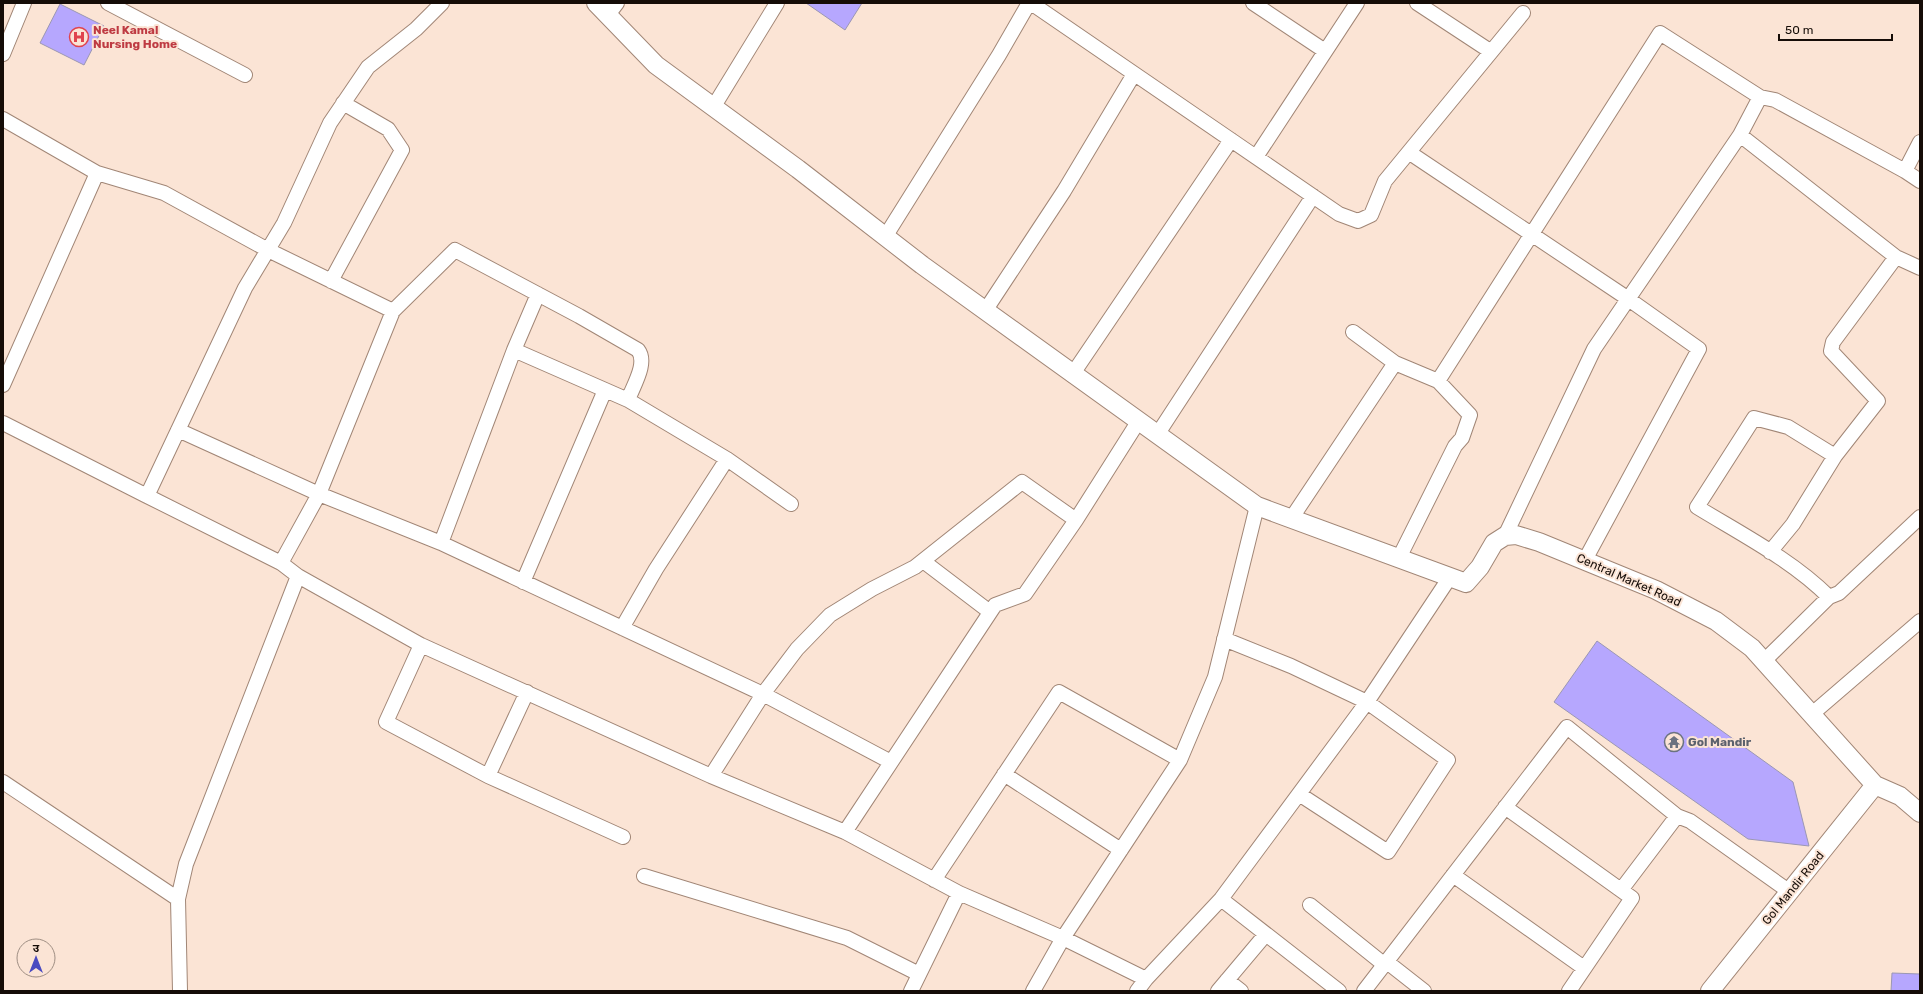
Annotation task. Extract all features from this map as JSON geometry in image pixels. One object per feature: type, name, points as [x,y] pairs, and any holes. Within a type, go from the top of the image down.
[{"type":"street","points":[[3,54],[24,3]]},
{"type":"street","points":[[108,3],[245,75]]},
{"type":"street","points":[[147,496],[245,288],[284,223],[330,123],[368,67],[416,29],[442,3]]},
{"type":"street","points":[[714,106],[777,3]]},
{"type":"street","points":[[885,237],[1030,3],[1339,214],[1358,221],[1371,215],[1385,181],[1410,153],[1490,51],[1523,12]]},
{"type":"street","points":[[1253,3],[1325,51]]},
{"type":"street","points":[[1256,157],[1357,3]]},
{"type":"street","points":[[1417,3],[1490,51]]},
{"type":"street","points":[[607,7],[656,65],[714,106],[885,237],[985,311],[1257,506],[1466,583],[1480,567],[1494,543],[1505,536],[1594,349],[1627,298],[1740,135],[1760,97]]},
{"type":"street","points":[[1438,381],[1660,32],[1760,97],[1775,100],[1905,171],[1920,182]]},
{"type":"street","points":[[985,311],[1064,191],[1134,74]]},
{"type":"street","points":[[331,281],[402,150],[388,129],[343,103]]},
{"type":"street","points":[[3,119],[97,173],[164,193],[268,250],[393,311]]},
{"type":"street","points":[[1740,135],[1896,257],[1920,268]]},
{"type":"street","points":[[1072,374],[1231,140]]},
{"type":"street","points":[[1905,171],[1920,142]]},
{"type":"street","points":[[1410,153],[1627,298],[1699,349],[1585,560]]},
{"type":"street","points":[[3,385],[97,173]]},
{"type":"street","points":[[1157,435],[1313,196]]},
{"type":"street","points":[[281,563],[319,494],[393,311],[455,250],[638,350],[642,355],[642,364],[628,400]]},
{"type":"street","points":[[1770,552],[1793,524],[1835,456],[1878,401],[1831,351],[1833,342],[1896,257]]},
{"type":"street","points":[[441,543],[514,350],[538,294]]},
{"type":"street","points":[[1353,332],[1396,363],[1438,381],[1470,415],[1462,438],[1454,446],[1399,558]]},
{"type":"street","points":[[514,350],[628,400],[727,460],[791,504]]},
{"type":"street","points":[[1292,519],[1396,363]]},
{"type":"street","points":[[522,582],[605,390]]},
{"type":"street","points":[[1829,597],[1816,584],[1770,552],[1697,507],[1754,418],[1788,427],[1835,456]]},
{"type":"street","points":[[845,832],[995,605],[1025,594],[1076,520],[1138,422]]},
{"type":"street","points":[[3,423],[281,563],[298,576],[421,645],[711,776],[845,832],[959,893],[1063,938],[1146,979]]},
{"type":"street","points":[[178,430],[319,494],[441,543],[763,694],[891,762]]},
{"type":"street","points":[[622,628],[656,569],[727,460]]},
{"type":"street","points":[[711,776],[763,694],[797,649],[830,615],[872,589],[915,567],[1022,482],[1076,520]]},
{"type":"street","points":[[1032,991],[1063,938],[1180,760],[1215,677],[1257,506]]},
{"type":"street","points":[[1764,661],[1829,597],[1839,592],[1920,517]]},
{"type":"street","name":"Central Market Road","points":[[1505,536],[1516,535],[1539,542],[1585,560],[1656,590],[1716,621],[1752,648],[1875,785],[1900,796],[1920,813]]},
{"type":"street","points":[[923,561],[990,612]]},
{"type":"street","points":[[182,991],[178,899],[186,864],[298,576]]},
{"type":"street","points":[[1137,991],[1146,979],[1221,899],[1367,702],[1450,577]]},
{"type":"street","points":[[1812,714],[1920,621]]},
{"type":"street","points":[[1224,639],[1292,666],[1367,702],[1448,760],[1388,852],[1299,794]]},
{"type":"street","points":[[421,645],[386,722],[488,776],[623,837]]},
{"type":"street","points":[[488,776],[527,692]]},
{"type":"street","points":[[934,880],[1059,692],[1180,760]]},
{"type":"street","points":[[1364,991],[1567,727],[1677,816],[1690,820],[1790,892]]},
{"type":"street","points":[[1004,774],[1121,850]]},
{"type":"street","points":[[3,782],[178,899]]},
{"type":"street","name":"Gol Mandir Road","points":[[1710,991],[1875,785]]},
{"type":"street","points":[[1505,807],[1632,898],[1569,991]]},
{"type":"street","points":[[1621,890],[1677,816]]},
{"type":"street","points":[[1453,875],[1584,968]]},
{"type":"street","points":[[644,876],[847,938],[919,974]]},
{"type":"street","points":[[911,991],[959,893]]},
{"type":"street","points":[[1221,899],[1340,991]]},
{"type":"street","points":[[1310,905],[1380,962],[1387,962],[1424,991]]},
{"type":"street","points":[[1218,991],[1266,934]]},
{"type":"street","points":[[1227,980],[1241,991]]},
{"type":"building","points":[[806,3],[862,3],[845,30]]},
{"type":"building","points":[[60,4],[104,26],[84,65],[40,43]]},
{"type":"building","name":"Gol Mandir","points":[[1597,641],[1793,782],[1809,846],[1748,839],[1554,702]]},
{"type":"building","points":[[1892,973],[1920,974],[1920,991],[1891,991]]},
{"type":"place","name":"Neel Kamal Nursing Home","points":[[79,37]]},
{"type":"place","name":"Gol Mandir","points":[[1674,742]]}]
